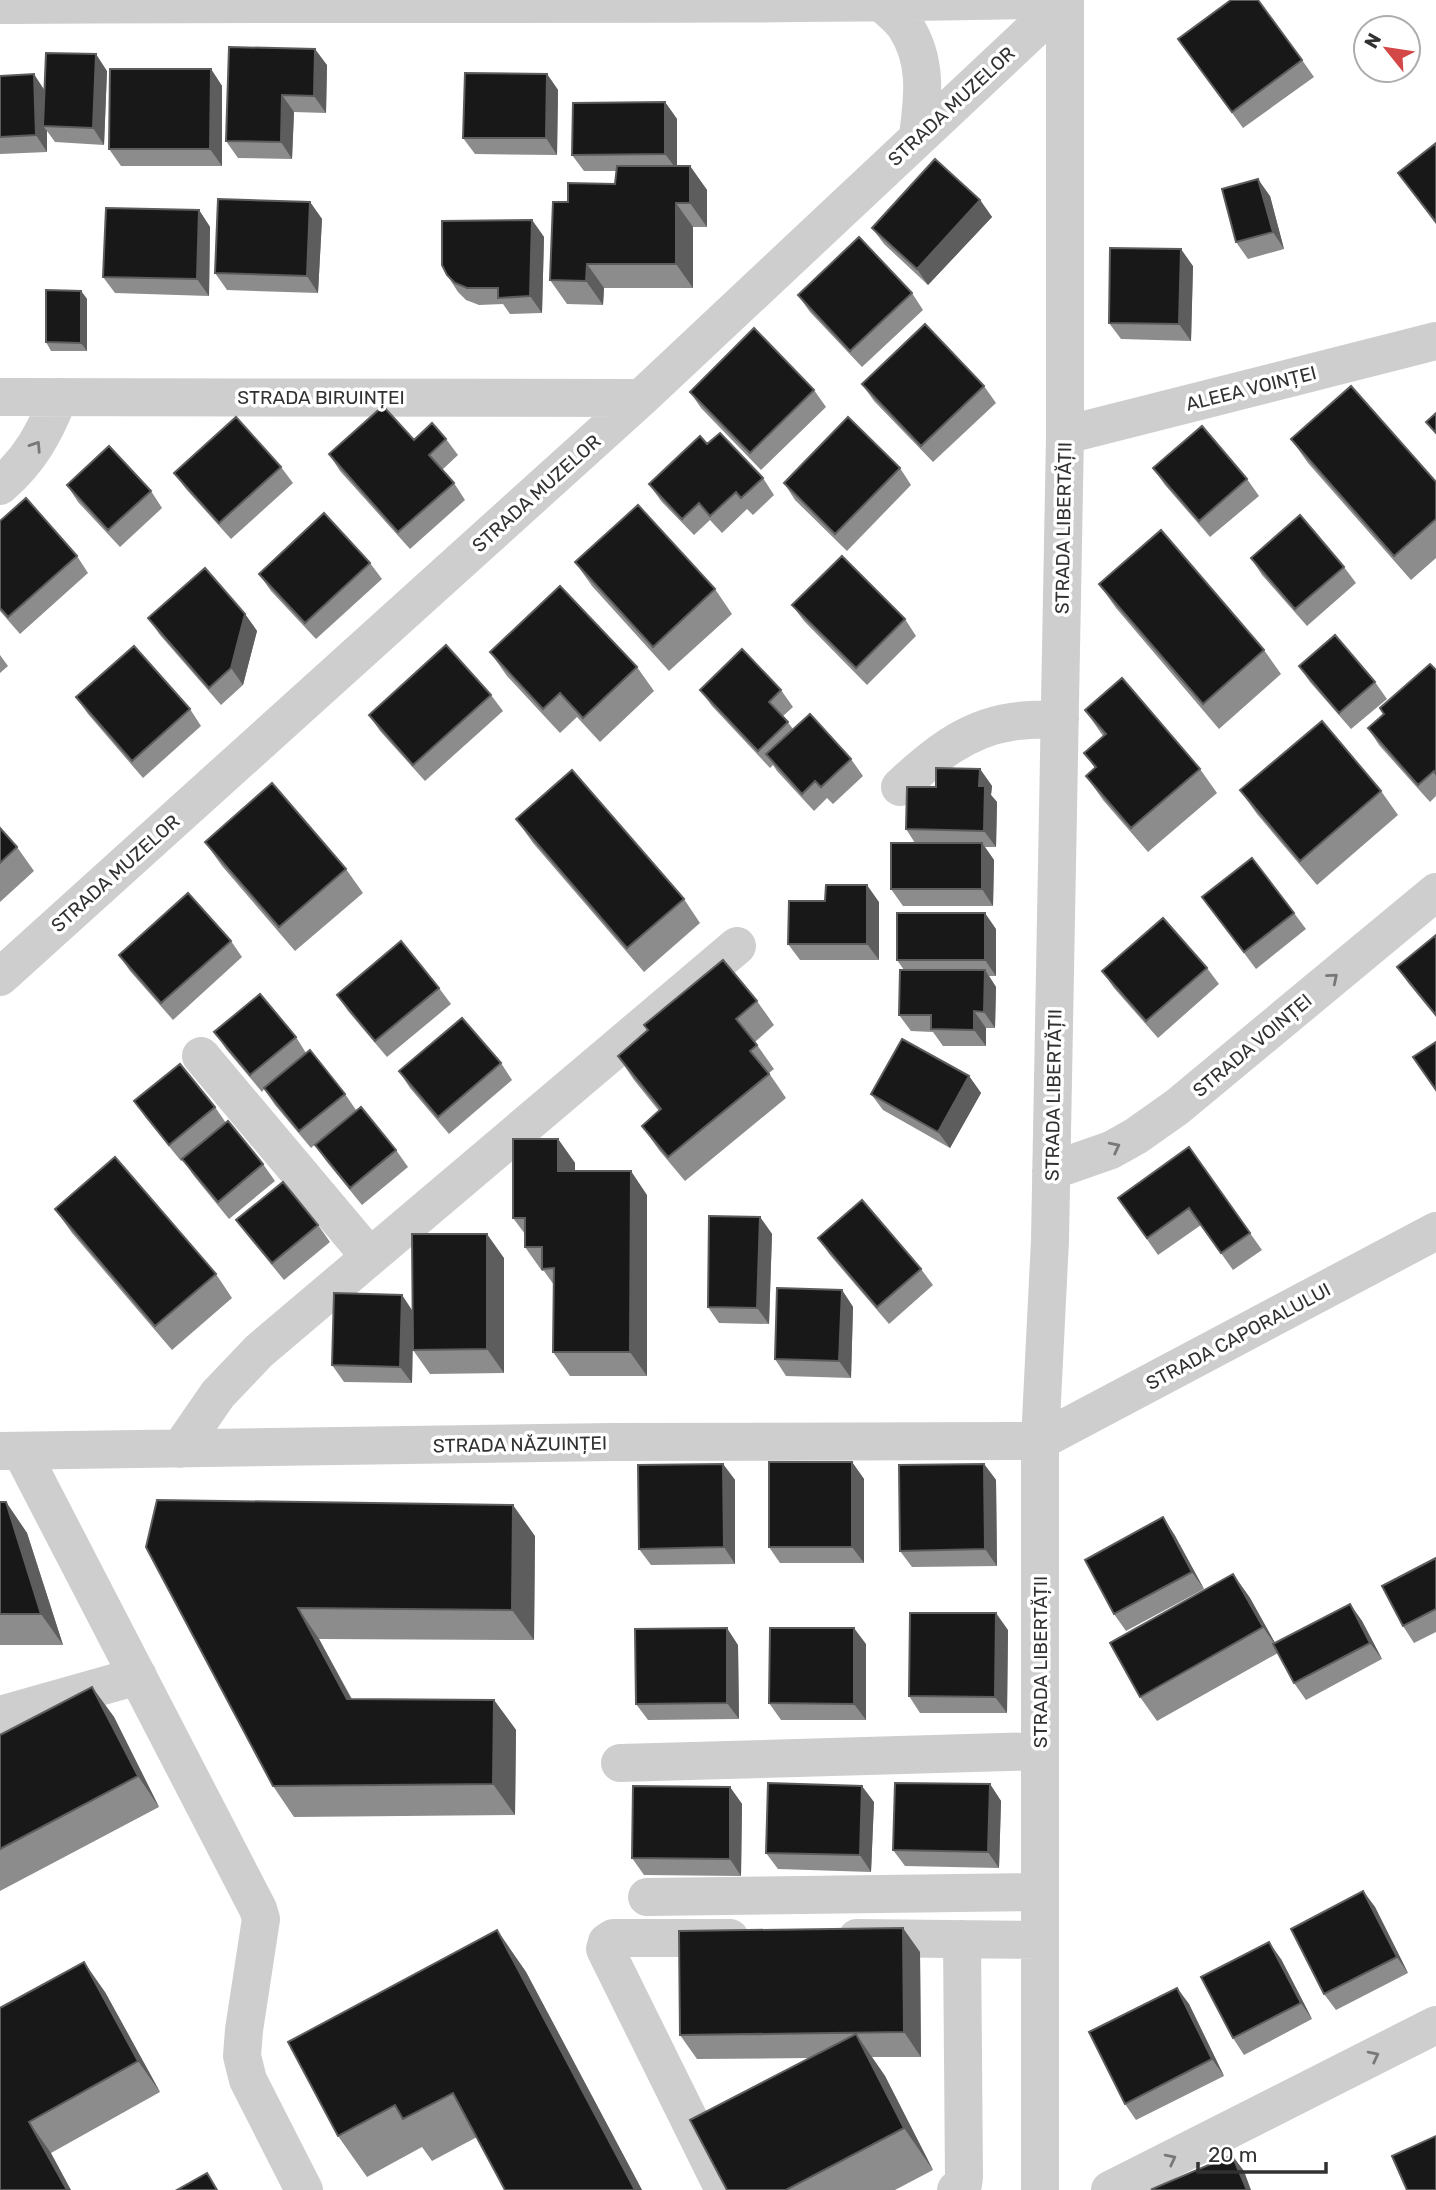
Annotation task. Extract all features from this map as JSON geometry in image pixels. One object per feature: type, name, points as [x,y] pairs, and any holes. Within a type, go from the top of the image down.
[{"type":"street","points":[[0,5],[236,1],[882,3],[1035,0]]},
{"type":"street","name":"STRADA MUZELOR","points":[[0,977],[641,398],[1065,0]]},
{"type":"street","name":"STRADA LIBERTĂȚII","points":[[1040,2190],[1040,1441],[1051,1171],[1065,435],[1065,0]]},
{"type":"street","points":[[882,3],[904,24],[916,44],[922,70],[923,98],[918,136]]},
{"type":"street","name":"ALEEA VOINȚEI","points":[[1065,435],[1436,341]]},
{"type":"street","name":"STRADA BIRUINȚEI","points":[[0,397],[641,398]]},
{"type":"street","points":[[0,486],[14,475],[30,455],[45,432],[59,397]]},
{"type":"street","points":[[900,787],[932,758],[958,740],[986,727],[1012,722],[1060,719]]},
{"type":"street","name":"STRADA VOINȚEI","points":[[1051,1171],[1111,1150],[1177,1107],[1436,892]]},
{"type":"street","points":[[180,1449],[218,1394],[259,1351],[737,946]]},
{"type":"street","points":[[201,1056],[370,1257]]},
{"type":"street","name":"STRADA CAPORALULUI","points":[[1040,1441],[1436,1231]]},
{"type":"street","name":"STRADA NĂZUINȚEI","points":[[11,1451],[612,1442],[1040,1441]]},
{"type":"street","points":[[11,1451],[138,1676],[258,1909],[261,1919],[242,2056],[248,2080],[304,2190]]},
{"type":"street","points":[[0,1715],[138,1676]]},
{"type":"street","points":[[620,1763],[1040,1751]]},
{"type":"street","points":[[647,1897],[1040,1892]]},
{"type":"street","points":[[724,2190],[606,1949],[607,1942],[613,1938],[766,1938]]},
{"type":"street","points":[[822,1938],[1040,1940]]},
{"type":"street","points":[[956,2190],[963,2184],[964,2177],[962,1939]]},
{"type":"street","points":[[1110,2190],[1436,2025]]},
{"type":"building","points":[[1231,0],[1258,0],[1302,60],[1232,112],[1178,39]]},
{"type":"building","points":[[229,47],[315,49],[314,96],[282,95],[281,142],[226,141]]},
{"type":"building","points":[[46,53],[96,54],[93,128],[43,126]]},
{"type":"building","points":[[110,69],[211,69],[210,149],[109,149]]},
{"type":"building","points":[[465,73],[547,74],[546,138],[463,138]]},
{"type":"building","points":[[34,74],[36,135],[0,137],[0,76]]},
{"type":"building","points":[[665,102],[665,154],[572,155],[573,103]]},
{"type":"building","points":[[1436,143],[1436,222],[1398,173]]},
{"type":"building","points":[[935,159],[980,200],[917,269],[872,228]]},
{"type":"building","points":[[617,166],[690,166],[690,203],[676,203],[676,264],[587,264],[586,281],[550,280],[553,202],[568,202],[568,183],[615,184]]},
{"type":"building","points":[[1258,179],[1273,232],[1236,242],[1222,189]]},
{"type":"building","points":[[218,199],[310,202],[307,276],[215,273]]},
{"type":"building","points":[[106,208],[199,210],[197,279],[103,277]]},
{"type":"building","points":[[532,220],[530,296],[498,298],[498,288],[467,288],[455,283],[447,275],[442,265],[442,221]]},
{"type":"building","points":[[859,237],[912,293],[850,351],[798,295]]},
{"type":"building","points":[[1110,248],[1181,249],[1179,324],[1109,323]]},
{"type":"building","points":[[46,290],[81,291],[81,343],[46,342]]},
{"type":"building","points":[[925,324],[984,386],[921,446],[862,384]]},
{"type":"building","points":[[754,328],[814,390],[750,453],[690,392]]},
{"type":"building","points":[[1351,386],[1436,482],[1436,519],[1394,556],[1291,439]]},
{"type":"building","points":[[383,406],[414,440],[432,423],[446,439],[429,455],[454,483],[398,532],[329,454]]},
{"type":"building","points":[[1436,413],[1436,433],[1426,422]]},
{"type":"building","points":[[236,417],[281,467],[219,523],[174,473]]},
{"type":"building","points":[[848,417],[900,468],[835,534],[784,483]]},
{"type":"building","points":[[1202,426],[1247,479],[1199,521],[1153,468]]},
{"type":"building","points":[[720,433],[763,478],[741,498],[736,492],[710,516],[699,503],[682,519],[649,484],[700,436],[707,444]]},
{"type":"building","points":[[109,446],[151,491],[108,530],[67,485]]},
{"type":"building","points":[[26,498],[77,556],[8,617],[0,608],[0,521]]},
{"type":"building","points":[[638,505],[715,589],[653,647],[575,562]]},
{"type":"building","points":[[324,513],[370,563],[305,623],[259,574]]},
{"type":"building","points":[[1300,515],[1344,567],[1295,609],[1251,558]]},
{"type":"building","points":[[1161,530],[1264,650],[1203,704],[1099,584]]},
{"type":"building","points":[[842,556],[905,619],[856,668],[792,605]]},
{"type":"building","points":[[205,568],[245,614],[231,668],[209,688],[148,618]]},
{"type":"building","points":[[560,586],[637,667],[583,718],[560,693],[543,709],[490,652]]},
{"type":"building","points":[[1335,635],[1375,682],[1339,713],[1299,666]]},
{"type":"building","points":[[446,645],[491,695],[413,765],[369,715]]},
{"type":"building","points":[[134,646],[190,709],[132,761],[76,697]]},
{"type":"building","points":[[742,649],[781,690],[769,702],[788,722],[758,751],[700,690]]},
{"type":"building","points":[[1430,664],[1436,670],[1436,774],[1434,771],[1418,785],[1368,728],[1384,714],[1380,708]]},
{"type":"building","points":[[1122,678],[1200,769],[1131,828],[1086,776],[1096,767],[1084,753],[1106,734],[1085,710]]},
{"type":"building","points":[[810,714],[851,759],[821,787],[815,781],[802,794],[766,754]]},
{"type":"building","points":[[1322,721],[1381,791],[1300,861],[1240,790]]},
{"type":"building","points":[[936,768],[980,769],[979,786],[985,786],[984,831],[906,829],[907,787],[936,787]]},
{"type":"building","points":[[572,770],[684,899],[627,948],[516,819]]},
{"type":"building","points":[[272,783],[346,869],[279,927],[205,842]]},
{"type":"building","points":[[0,828],[17,847],[0,863]]},
{"type":"building","points":[[891,843],[982,843],[982,889],[891,889]]},
{"type":"building","points":[[1252,858],[1294,913],[1244,952],[1202,897]]},
{"type":"building","points":[[826,885],[867,885],[867,944],[788,944],[789,901],[825,901]]},
{"type":"building","points":[[188,893],[231,941],[161,1003],[119,955]]},
{"type":"building","points":[[897,913],[985,913],[985,960],[897,960]]},
{"type":"building","points":[[1163,918],[1207,968],[1146,1021],[1102,971]]},
{"type":"building","points":[[1436,935],[1436,1015],[1397,967]]},
{"type":"building","points":[[401,941],[439,988],[375,1041],[337,995]]},
{"type":"building","points":[[723,960],[757,1001],[736,1019],[757,1045],[750,1051],[769,1074],[668,1157],[642,1126],[661,1109],[618,1056],[648,1030],[644,1025]]},
{"type":"building","points":[[900,970],[985,970],[984,1012],[974,1011],[974,1030],[931,1029],[931,1015],[899,1015]]},
{"type":"building","points":[[260,994],[296,1037],[250,1075],[214,1032]]},
{"type":"building","points":[[462,1018],[501,1063],[438,1117],[399,1071]]},
{"type":"building","points":[[902,1039],[969,1076],[938,1132],[871,1094]]},
{"type":"building","points":[[1436,1042],[1436,1090],[1413,1057]]},
{"type":"building","points":[[310,1050],[345,1094],[299,1131],[264,1088]]},
{"type":"building","points":[[180,1064],[215,1107],[169,1145],[134,1101]]},
{"type":"building","points":[[361,1107],[396,1150],[350,1188],[315,1145]]},
{"type":"building","points":[[228,1121],[263,1164],[218,1202],[182,1159]]},
{"type":"building","points":[[513,1139],[558,1139],[558,1171],[631,1171],[630,1352],[553,1352],[554,1268],[542,1269],[542,1247],[525,1247],[525,1218],[513,1218]]},
{"type":"building","points":[[1189,1147],[1250,1233],[1221,1253],[1189,1208],[1147,1238],[1118,1198]]},
{"type":"building","points":[[115,1157],[216,1274],[155,1326],[55,1209]]},
{"type":"building","points":[[283,1182],[318,1225],[272,1263],[236,1220]]},
{"type":"building","points":[[862,1200],[921,1269],[877,1307],[818,1238]]},
{"type":"building","points":[[709,1216],[760,1217],[757,1308],[708,1307]]},
{"type":"building","points":[[412,1234],[487,1234],[487,1349],[413,1350]]},
{"type":"building","points":[[777,1288],[842,1290],[839,1361],[775,1359]]},
{"type":"building","points":[[334,1293],[402,1295],[400,1367],[332,1365]]},
{"type":"building","points":[[769,1462],[852,1462],[852,1547],[769,1547]]},
{"type":"building","points":[[723,1464],[724,1547],[639,1549],[638,1465]]},
{"type":"building","points":[[984,1464],[985,1549],[900,1551],[899,1465]]},
{"type":"building","points":[[157,1500],[513,1505],[512,1610],[298,1608],[347,1699],[494,1700],[493,1784],[273,1786],[146,1547]]},
{"type":"building","points":[[0,1502],[6,1502],[41,1614],[0,1614]]},
{"type":"building","points":[[1163,1517],[1192,1572],[1114,1614],[1085,1560]]},
{"type":"building","points":[[1436,1558],[1436,1609],[1403,1626],[1382,1586]]},
{"type":"building","points":[[1233,1574],[1263,1627],[1140,1697],[1110,1643]]},
{"type":"building","points":[[1350,1604],[1370,1643],[1294,1683],[1273,1644]]},
{"type":"building","points":[[910,1613],[996,1613],[995,1697],[909,1696]]},
{"type":"building","points":[[727,1628],[727,1703],[636,1704],[635,1629]]},
{"type":"building","points":[[770,1628],[854,1628],[854,1704],[769,1703]]},
{"type":"building","points":[[92,1687],[138,1776],[0,1849],[0,1735]]},
{"type":"building","points":[[768,1783],[862,1786],[860,1855],[766,1853]]},
{"type":"building","points":[[895,1783],[990,1784],[988,1852],[893,1850]]},
{"type":"building","points":[[633,1786],[730,1787],[730,1859],[632,1858]]},
{"type":"building","points":[[1363,1891],[1397,1957],[1324,1994],[1291,1929]]},
{"type":"building","points":[[903,1928],[904,2032],[680,2035],[679,1931]]},
{"type":"building","points":[[497,1930],[635,2190],[505,2190],[453,2093],[403,2119],[395,2105],[338,2136],[288,2042]]},
{"type":"building","points":[[1269,1942],[1301,2003],[1233,2038],[1201,1977]]},
{"type":"building","points":[[84,1962],[138,2061],[29,2122],[67,2190],[0,2190],[0,2008]]},
{"type":"building","points":[[1177,1988],[1212,2059],[1125,2104],[1089,2032]]},
{"type":"building","points":[[856,2034],[904,2128],[786,2190],[727,2190],[690,2120]]},
{"type":"building","points":[[1436,2136],[1436,2190],[1407,2190],[1392,2156]]},
{"type":"building","points":[[1232,2155],[1247,2190],[1152,2189]]},
{"type":"building","points":[[207,2173],[217,2190],[177,2190]]}]
